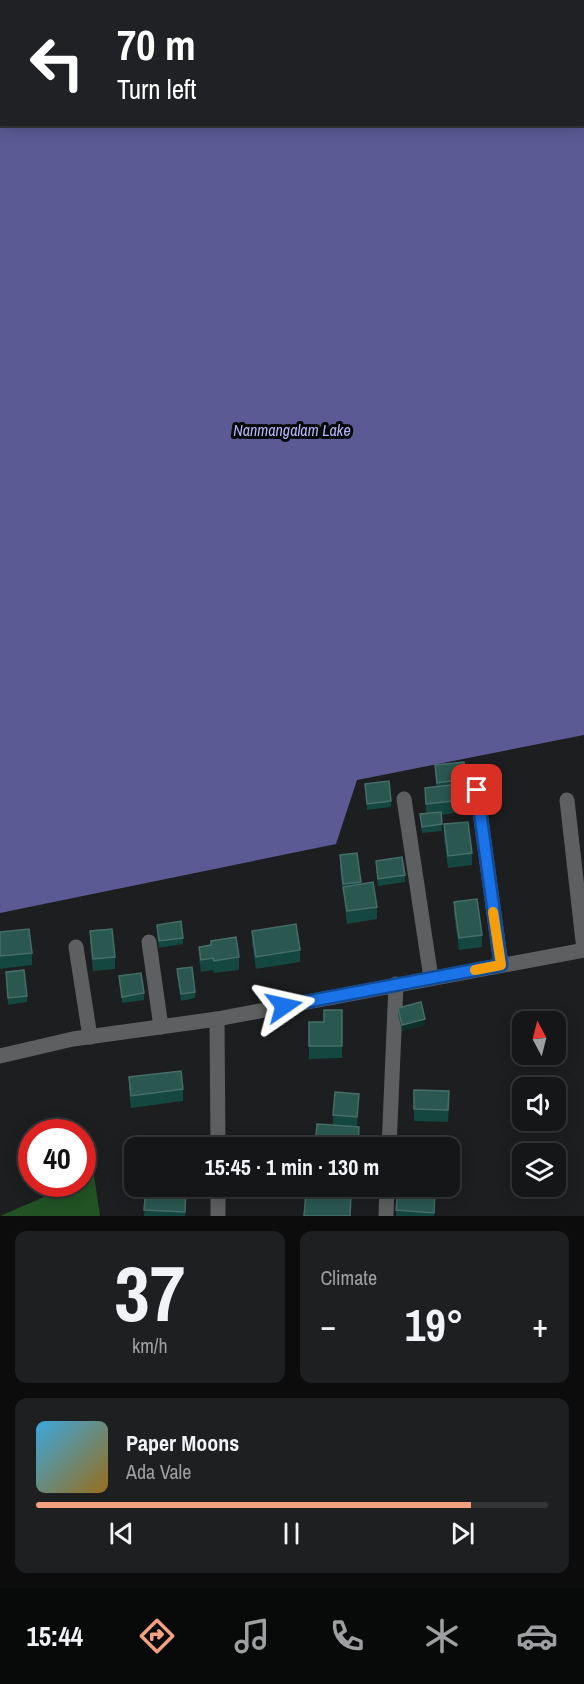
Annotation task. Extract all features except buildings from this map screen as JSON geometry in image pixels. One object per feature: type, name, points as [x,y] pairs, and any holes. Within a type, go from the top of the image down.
[{"type":"street","points":[[477,790],[501,965]]},
{"type":"street","points":[[404,799],[431,978]]},
{"type":"street","points":[[0,1056],[90,1037],[217,1019],[584,950],[567,800]]},
{"type":"street","points":[[149,942],[161,1027]]},
{"type":"street","points":[[76,946],[90,1037]]},
{"type":"street","points":[[389,1137],[396,984]]},
{"type":"street","points":[[217,1019],[218,1137]]},
{"type":"street","points":[[218,1197],[218,1216]]},
{"type":"street","points":[[386,1216],[387,1197]]},
{"type":"green space","points":[[96,1189],[100,1216],[0,1216],[44,1197],[96,1197]]},
{"type":"water","name":"Nanmangalam Lake","points":[[0,126],[584,126],[584,735],[357,780],[336,844],[0,913]]},
{"type":"slow traffic","points":[[475,970],[501,965],[493,912]]},
{"type":"route","points":[[284,1006],[501,965],[477,790]]}]
